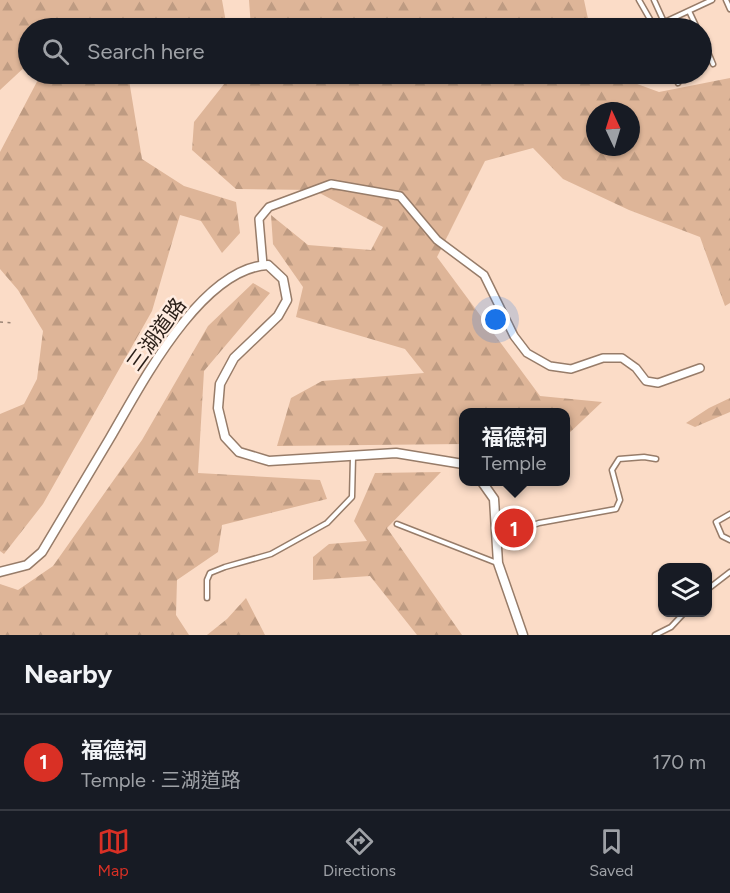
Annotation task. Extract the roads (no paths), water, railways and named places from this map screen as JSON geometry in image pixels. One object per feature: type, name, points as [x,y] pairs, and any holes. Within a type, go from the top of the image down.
[{"type":"street","points":[[459,463],[396,453],[269,461],[239,452],[225,437],[218,408],[220,384],[234,358],[278,316],[287,300],[283,279],[267,265],[263,266],[259,219],[269,207],[331,184],[400,196],[437,240],[484,275],[514,336],[527,353],[550,366],[571,369],[603,358],[622,358],[636,368],[646,381],[658,383],[700,368]]},
{"type":"street","name":"三湖道路","points":[[0,572],[27,565],[42,552],[164,347],[197,306],[232,277],[256,266],[263,266]]},
{"type":"street","points":[[485,486],[494,499],[498,563],[523,635]]},
{"type":"lane","points":[[639,0],[649,18]]},
{"type":"lane","points":[[654,0],[662,18]]},
{"type":"lane","points":[[695,0],[698,6]]},
{"type":"lane","points":[[673,18],[712,0]]},
{"type":"lane","points":[[726,0],[730,9]]},
{"type":"lane","points":[[689,11],[692,18]]},
{"type":"lane","points":[[207,598],[207,580],[210,573],[271,554],[327,523],[352,497],[353,456]]},
{"type":"lane","points":[[497,538],[539,523],[616,509],[620,500],[612,470],[619,459],[644,457],[656,459]]},
{"type":"lane","points":[[730,514],[716,522],[722,536],[730,540]]},
{"type":"lane","points":[[397,524],[498,563]]},
{"type":"lane","points":[[712,586],[730,572]]},
{"type":"lane","points":[[655,635],[671,627],[680,617]]},
{"type":"place","name":"福德祠","points":[[514,528]]}]
